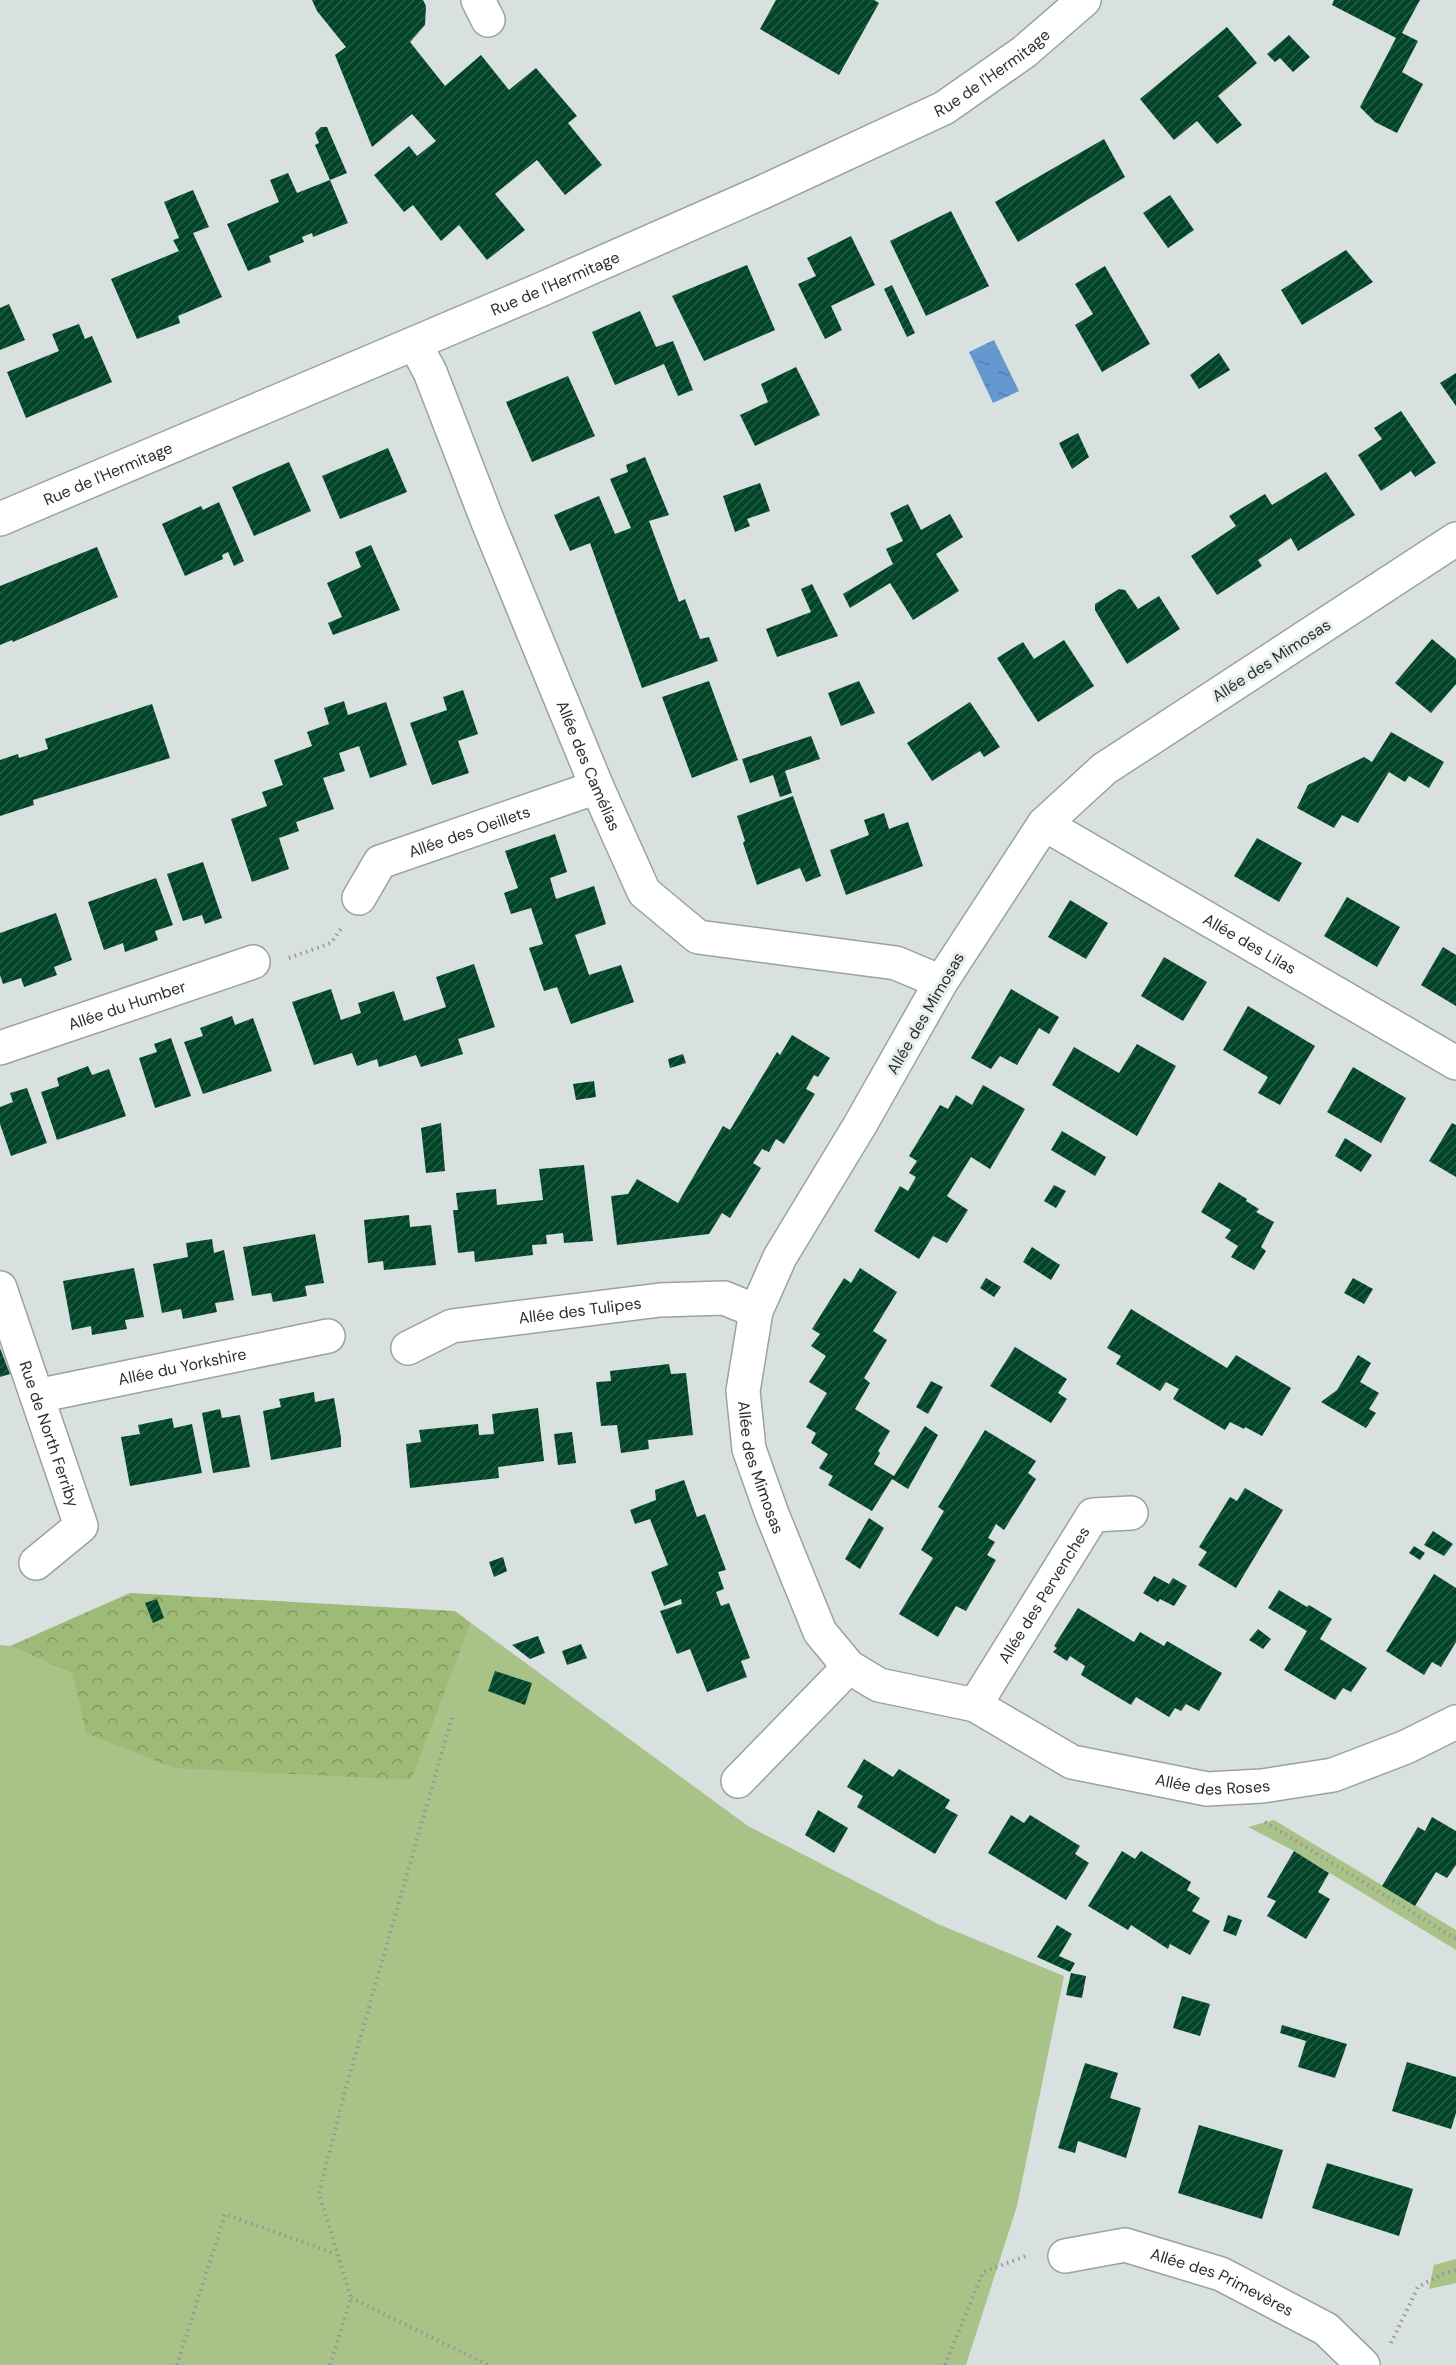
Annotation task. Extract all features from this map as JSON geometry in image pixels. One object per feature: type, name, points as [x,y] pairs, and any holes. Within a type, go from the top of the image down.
[{"type":"street","name":"Rue de l'Hermitage","points":[[0,519],[415,344],[765,191],[944,108],[1024,52],[1084,0]]},
{"type":"street","name":"Allée des Camélias","points":[[415,344],[430,372],[488,522],[597,787],[644,892],[698,936],[896,963],[941,982]]},
{"type":"street","name":"Allée des Mimosas","points":[[975,1705],[879,1685],[849,1667],[820,1632],[772,1514],[749,1449],[742,1391],[756,1311],[780,1257],[860,1125],[941,982],[1044,824],[1104,769],[1456,539]]},
{"type":"street","name":"Allée des Oeillets","points":[[360,898],[380,862],[597,787]]},
{"type":"street","name":"Allée des Lilas","points":[[1044,824],[1456,1063]]},
{"type":"street","name":"Allée du Humber","points":[[0,1048],[252,962]]},
{"type":"street","name":"Rue de North Ferriby","points":[[0,1288],[81,1526],[36,1563]]},
{"type":"street","name":"Allée des Tulipes","points":[[408,1348],[452,1326],[660,1300],[724,1298],[756,1311]]},
{"type":"street","name":"Allée du Yorkshire","points":[[37,1396],[328,1336]]},
{"type":"street","name":"Allée des Pervenches","points":[[975,1705],[1093,1515],[1131,1514]]},
{"type":"street","points":[[738,1781],[849,1667]]},
{"type":"street","name":"Allée des Roses","points":[[975,1705],[1072,1762],[1207,1789],[1262,1786],[1333,1775],[1407,1747],[1456,1722]]},
{"type":"street","name":"Allée des Primevères","points":[[1065,2256],[1125,2246],[1221,2274],[1376,2356]]},
{"type":"path","points":[[252,962],[278,961],[332,943],[360,898]]},
{"type":"path","points":[[330,2365],[351,2298],[319,2193],[348,2080],[452,1717]]},
{"type":"path","points":[[1262,1786],[1258,1818],[1456,1939]]},
{"type":"path","points":[[177,2365],[225,2214],[337,2254]]},
{"type":"path","points":[[945,2365],[983,2272],[1026,2255],[1065,2256]]},
{"type":"path","points":[[1376,2356],[1418,2287],[1444,2273],[1456,2270]]},
{"type":"path","points":[[351,2298],[488,2365]]},
{"type":"green space","points":[[130,1593],[455,1611],[471,1623],[411,1780],[174,1768],[86,1733],[73,1674],[10,1646]]},
{"type":"green space","points":[[471,1623],[748,1826],[938,1924],[1064,1976],[1017,2206],[966,2365],[0,2365],[0,1645],[10,1646],[73,1674],[410,1780]]},
{"type":"green space","points":[[1274,1820],[1456,1930],[1456,1950],[1294,1851],[1248,1827]]},
{"type":"green space","points":[[1456,2259],[1456,2283],[1429,2289],[1434,2265]]},
{"type":"water","points":[[994,340],[1019,391],[993,403],[969,352]]},
{"type":"building","points":[[312,0],[423,0],[426,6],[425,25],[410,42],[445,86],[481,55],[509,90],[536,68],[577,116],[568,123],[602,165],[565,195],[537,160],[495,194],[525,230],[487,260],[459,225],[441,241],[413,205],[404,212],[374,175],[409,146],[417,156],[436,141],[412,114],[372,147],[335,55],[346,47],[317,11]]},
{"type":"building","points":[[776,0],[874,0],[879,3],[839,75],[760,29]]},
{"type":"building","points":[[1334,0],[1420,0],[1402,33],[1418,41],[1402,72],[1423,84],[1397,133],[1375,122],[1360,107],[1396,38],[1332,5]]},
{"type":"building","points":[[1227,27],[1257,63],[1218,96],[1242,125],[1217,144],[1197,121],[1174,140],[1140,99]]},
{"type":"building","points":[[1289,35],[1310,57],[1293,72],[1280,58],[1275,62],[1267,54]]},
{"type":"building","points":[[321,127],[327,127],[347,173],[330,180],[315,145],[319,143],[315,133]]},
{"type":"building","points":[[1104,139],[1125,177],[1018,242],[995,202]]},
{"type":"building","points":[[288,173],[297,193],[330,180],[348,223],[313,237],[312,233],[302,237],[304,242],[269,256],[271,262],[248,271],[227,224],[279,202],[270,180]]},
{"type":"building","points":[[193,190],[209,227],[193,233],[222,297],[178,316],[180,323],[137,339],[111,279],[179,251],[173,240],[179,238],[164,202]]},
{"type":"building","points":[[1170,195],[1194,230],[1168,248],[1143,213]]},
{"type":"building","points":[[951,211],[989,286],[926,316],[890,241]]},
{"type":"building","points":[[851,236],[875,285],[831,306],[842,330],[825,339],[798,284],[816,276],[807,258]]},
{"type":"building","points":[[1346,250],[1373,282],[1302,325],[1281,290]]},
{"type":"building","points":[[747,265],[775,330],[704,361],[672,296]]},
{"type":"building","points":[[1105,266],[1150,344],[1102,372],[1075,325],[1093,314],[1075,284]]},
{"type":"building","points":[[892,285],[915,333],[907,337],[884,289]]},
{"type":"building","points":[[9,304],[25,340],[0,350],[0,308]]},
{"type":"building","points":[[640,311],[656,347],[673,341],[693,390],[678,396],[664,364],[615,385],[592,332]]},
{"type":"building","points":[[79,324],[85,339],[92,336],[112,382],[26,418],[7,372],[59,351],[52,334]]},
{"type":"building","points":[[1219,353],[1230,370],[1199,389],[1190,375]]},
{"type":"building","points":[[796,367],[820,415],[755,446],[740,415],[768,402],[761,384]]},
{"type":"building","points":[[1456,373],[1456,406],[1440,383]]},
{"type":"building","points":[[568,376],[595,436],[532,462],[506,402]]},
{"type":"building","points":[[1401,411],[1436,463],[1415,477],[1411,471],[1381,491],[1358,455],[1382,439],[1374,428]]},
{"type":"building","points":[[1078,433],[1089,457],[1072,469],[1059,443]]},
{"type":"building","points":[[388,448],[407,492],[340,519],[322,476]]},
{"type":"building","points":[[645,457],[669,515],[649,521],[679,602],[685,599],[700,639],[709,637],[718,661],[642,688],[590,543],[570,551],[554,515],[599,496],[615,534],[631,528],[610,479],[628,472],[626,465]]},
{"type":"building","points":[[289,462],[311,511],[254,536],[232,487]]},
{"type":"building","points":[[1326,472],[1355,515],[1298,551],[1291,538],[1258,560],[1262,566],[1217,595],[1191,556],[1236,526],[1229,516],[1265,494],[1272,505]]},
{"type":"building","points":[[760,483],[770,511],[747,519],[750,526],[735,532],[723,496]]},
{"type":"building","points":[[219,502],[244,561],[234,566],[228,552],[222,555],[223,559],[185,576],[162,524],[201,506],[203,510]]},
{"type":"building","points":[[908,504],[921,530],[950,514],[963,537],[936,554],[959,591],[913,620],[890,583],[850,608],[843,594],[893,564],[886,549],[903,541],[890,513]]},
{"type":"building","points":[[371,545],[400,610],[333,635],[328,623],[342,617],[327,583],[361,567],[355,552]]},
{"type":"building","points":[[97,547],[118,597],[13,642],[12,640],[0,645],[0,586]]},
{"type":"building","points":[[812,584],[838,636],[777,657],[766,629],[811,612],[801,589]]},
{"type":"building","points":[[1119,589],[1125,590],[1138,609],[1159,596],[1180,629],[1127,664],[1095,610],[1095,604]]},
{"type":"building","points":[[1432,639],[1456,659],[1456,684],[1431,713],[1395,683]]},
{"type":"building","points":[[1064,640],[1094,686],[1038,722],[997,658],[1023,642],[1034,659]]},
{"type":"building","points":[[709,681],[738,760],[692,778],[662,697]]},
{"type":"building","points":[[859,681],[875,713],[841,726],[828,693]]},
{"type":"building","points":[[463,690],[478,734],[458,741],[469,773],[432,785],[410,723],[447,710],[443,697]]},
{"type":"building","points":[[344,701],[348,715],[386,702],[407,765],[370,778],[359,746],[339,753],[345,771],[323,778],[334,809],[296,822],[299,831],[279,838],[289,869],[252,882],[231,819],[267,806],[262,792],[283,785],[274,760],[312,746],[307,732],[329,724],[324,708]]},
{"type":"building","points":[[970,702],[1000,747],[984,757],[980,751],[932,781],[907,743]]},
{"type":"building","points":[[152,704],[170,758],[33,800],[34,805],[0,816],[0,760],[18,754],[19,758],[48,749],[45,739]]},
{"type":"building","points":[[1391,732],[1444,762],[1429,788],[1409,776],[1405,782],[1389,772],[1358,823],[1342,815],[1334,828],[1297,808],[1308,785],[1364,757],[1372,762]]},
{"type":"building","points":[[811,736],[820,759],[785,771],[792,793],[780,797],[773,775],[750,783],[742,759]]},
{"type":"building","points":[[793,796],[821,876],[806,882],[800,868],[757,885],[737,816]]},
{"type":"building","points":[[884,813],[889,829],[908,822],[923,866],[846,895],[830,850],[869,835],[864,820]]},
{"type":"building","points":[[555,834],[567,872],[550,878],[556,899],[594,886],[606,924],[575,935],[589,975],[621,965],[634,1002],[571,1024],[557,987],[544,991],[529,948],[543,944],[531,908],[511,914],[504,893],[518,888],[505,851]]},
{"type":"building","points":[[1257,838],[1302,863],[1279,902],[1234,876]]},
{"type":"building","points":[[203,862],[222,918],[205,924],[202,915],[183,921],[167,874]]},
{"type":"building","points":[[156,878],[173,925],[155,931],[158,940],[125,952],[123,943],[104,950],[88,902]]},
{"type":"building","points":[[1347,897],[1400,927],[1377,967],[1324,936]]},
{"type":"building","points":[[1070,900],[1108,923],[1086,959],[1048,937]]},
{"type":"building","points":[[56,913],[72,960],[54,967],[57,975],[24,987],[21,978],[3,984],[0,975],[0,933]]},
{"type":"building","points":[[1443,947],[1456,955],[1456,1006],[1421,985]]},
{"type":"building","points":[[1164,957],[1207,982],[1183,1021],[1141,996]]},
{"type":"building","points":[[474,964],[495,1027],[458,1039],[463,1054],[421,1067],[416,1055],[379,1067],[377,1059],[357,1066],[352,1053],[314,1065],[292,1002],[331,989],[341,1020],[361,1013],[358,1003],[394,991],[404,1021],[446,1007],[436,977]]},
{"type":"building","points":[[1011,989],[1059,1017],[1049,1034],[1039,1028],[1017,1065],[1000,1056],[991,1069],[971,1058]]},
{"type":"building","points":[[1248,1006],[1315,1046],[1280,1105],[1258,1093],[1268,1077],[1223,1050]]},
{"type":"building","points":[[232,1016],[235,1025],[253,1018],[272,1071],[203,1094],[184,1042],[203,1036],[200,1028]]},
{"type":"building","points":[[792,1035],[830,1058],[818,1077],[814,1075],[806,1089],[815,1094],[784,1144],[776,1139],[769,1152],[762,1149],[753,1163],[761,1168],[730,1218],[722,1213],[709,1234],[617,1245],[611,1196],[628,1194],[637,1179],[678,1203],[723,1126],[730,1130],[777,1052],[780,1055]]},
{"type":"building","points":[[171,1038],[191,1096],[155,1108],[139,1058],[157,1052],[154,1044]]},
{"type":"building","points":[[1137,1044],[1176,1066],[1137,1136],[1052,1085],[1074,1047],[1119,1073]]},
{"type":"building","points":[[683,1054],[686,1063],[670,1068],[668,1059]]},
{"type":"building","points":[[88,1066],[92,1075],[109,1069],[126,1116],[57,1140],[41,1092],[59,1086],[57,1078]]},
{"type":"building","points":[[1353,1067],[1406,1098],[1381,1143],[1327,1112]]},
{"type":"building","points":[[594,1081],[596,1097],[576,1100],[573,1084]]},
{"type":"building","points":[[983,1085],[1025,1109],[990,1169],[971,1157],[947,1196],[968,1210],[947,1243],[933,1236],[919,1259],[874,1231],[900,1186],[908,1191],[916,1177],[909,1173],[917,1161],[909,1156],[940,1105],[948,1109],[956,1095],[972,1105]]},
{"type":"building","points":[[27,1088],[47,1143],[11,1156],[0,1124],[0,1107],[13,1102],[10,1093]]},
{"type":"building","points":[[441,1123],[445,1171],[426,1173],[421,1128]]},
{"type":"building","points":[[1452,1123],[1456,1125],[1456,1177],[1429,1161]]},
{"type":"building","points":[[1062,1131],[1106,1157],[1095,1176],[1051,1150]]},
{"type":"building","points":[[1345,1138],[1372,1155],[1361,1172],[1335,1156]]},
{"type":"building","points":[[584,1165],[593,1241],[564,1243],[563,1233],[546,1235],[547,1244],[532,1245],[533,1255],[475,1262],[474,1251],[458,1253],[453,1210],[458,1210],[456,1193],[496,1189],[497,1205],[543,1200],[539,1169]]},
{"type":"building","points":[[1219,1182],[1247,1199],[1246,1201],[1259,1209],[1256,1212],[1274,1222],[1261,1247],[1266,1251],[1254,1270],[1231,1257],[1238,1246],[1225,1238],[1231,1230],[1201,1212]]},
{"type":"building","points":[[1054,1185],[1066,1191],[1056,1208],[1044,1201]]},
{"type":"building","points":[[409,1215],[410,1227],[431,1225],[436,1265],[384,1270],[383,1261],[368,1263],[364,1220]]},
{"type":"building","points":[[315,1234],[324,1283],[305,1286],[307,1296],[273,1302],[271,1293],[252,1296],[243,1247]]},
{"type":"building","points":[[212,1239],[214,1253],[224,1250],[234,1300],[215,1303],[217,1312],[183,1319],[181,1309],[162,1313],[153,1264],[188,1257],[186,1243]]},
{"type":"building","points":[[1032,1247],[1060,1265],[1051,1280],[1023,1262]]},
{"type":"building","points":[[134,1268],[144,1317],[125,1320],[127,1329],[92,1335],[91,1326],[72,1330],[63,1281]]},
{"type":"building","points":[[860,1268],[897,1292],[873,1331],[887,1340],[864,1378],[870,1383],[855,1409],[890,1431],[878,1451],[880,1453],[874,1464],[894,1476],[925,1426],[938,1435],[908,1489],[892,1479],[872,1511],[828,1485],[833,1476],[819,1468],[828,1454],[811,1443],[816,1433],[806,1427],[827,1393],[809,1382],[826,1356],[811,1346],[820,1334],[812,1329],[844,1278],[851,1283]]},
{"type":"building","points":[[986,1278],[1001,1287],[994,1297],[980,1288]]},
{"type":"building","points":[[1353,1278],[1373,1289],[1364,1304],[1344,1293]]},
{"type":"building","points":[[1131,1309],[1227,1368],[1236,1355],[1291,1388],[1262,1436],[1230,1422],[1225,1430],[1173,1399],[1179,1389],[1166,1382],[1160,1391],[1116,1364],[1121,1356],[1107,1348]]},
{"type":"building","points":[[1015,1347],[1067,1379],[1058,1393],[1067,1399],[1051,1423],[990,1386]]},
{"type":"building","points":[[0,1348],[10,1374],[0,1377]]},
{"type":"building","points":[[1358,1355],[1371,1363],[1360,1382],[1379,1393],[1369,1409],[1376,1413],[1366,1428],[1321,1402],[1337,1390]]},
{"type":"building","points":[[669,1364],[671,1374],[686,1373],[693,1435],[648,1440],[649,1449],[621,1453],[617,1425],[601,1426],[596,1382],[611,1381],[610,1371]]},
{"type":"building","points":[[931,1381],[943,1387],[928,1414],[916,1407]]},
{"type":"building","points":[[314,1392],[315,1402],[334,1398],[341,1447],[271,1460],[263,1411],[281,1407],[279,1399]]},
{"type":"building","points":[[538,1408],[544,1461],[498,1467],[499,1478],[410,1488],[406,1444],[421,1442],[419,1430],[478,1424],[479,1435],[494,1434],[492,1414]]},
{"type":"building","points":[[220,1409],[222,1418],[240,1415],[250,1467],[213,1473],[202,1413]]},
{"type":"building","points":[[172,1418],[174,1428],[192,1424],[202,1473],[130,1486],[121,1437],[140,1434],[138,1425]]},
{"type":"building","points":[[985,1430],[1036,1461],[1028,1473],[1036,1479],[1004,1530],[996,1524],[988,1538],[995,1542],[987,1555],[996,1560],[966,1611],[956,1606],[938,1637],[899,1614],[933,1558],[921,1550],[944,1511],[938,1507]]},
{"type":"building","points":[[572,1432],[576,1463],[558,1465],[554,1434]]},
{"type":"building","points":[[684,1480],[697,1517],[705,1514],[726,1570],[718,1572],[724,1589],[716,1592],[721,1606],[729,1603],[750,1658],[741,1661],[747,1677],[707,1692],[690,1649],[677,1654],[660,1611],[682,1604],[681,1599],[664,1606],[651,1572],[668,1565],[650,1519],[635,1524],[630,1510],[656,1500],[655,1490]]},
{"type":"building","points":[[1245,1488],[1283,1510],[1236,1588],[1198,1565],[1207,1552],[1199,1547],[1230,1497],[1237,1501]]},
{"type":"building","points":[[869,1518],[884,1528],[860,1569],[845,1559]]},
{"type":"building","points":[[1433,1531],[1453,1544],[1444,1556],[1424,1545]]},
{"type":"building","points":[[1414,1546],[1425,1553],[1420,1560],[1409,1553]]},
{"type":"building","points":[[503,1557],[507,1571],[494,1577],[489,1562]]},
{"type":"building","points":[[1434,1574],[1456,1588],[1456,1642],[1441,1667],[1432,1662],[1424,1675],[1386,1651]]},
{"type":"building","points":[[1154,1576],[1169,1584],[1173,1578],[1187,1586],[1174,1606],[1160,1599],[1158,1602],[1143,1593]]},
{"type":"building","points":[[1279,1590],[1332,1619],[1320,1639],[1367,1668],[1351,1692],[1343,1688],[1335,1700],[1284,1670],[1307,1631],[1268,1608]]},
{"type":"building","points":[[157,1599],[164,1618],[153,1623],[145,1603]]},
{"type":"building","points":[[1078,1608],[1134,1642],[1140,1632],[1164,1646],[1167,1641],[1222,1673],[1199,1711],[1186,1704],[1181,1711],[1175,1708],[1169,1717],[1136,1697],[1131,1705],[1081,1675],[1085,1666],[1070,1656],[1067,1661],[1053,1652],[1057,1648],[1054,1646]]},
{"type":"building","points":[[1258,1629],[1271,1639],[1263,1649],[1249,1640]]},
{"type":"building","points":[[538,1636],[545,1653],[530,1659],[512,1645]]},
{"type":"building","points":[[581,1644],[587,1658],[567,1665],[562,1651]]},
{"type":"building","points":[[495,1671],[532,1683],[525,1705],[488,1691]]},
{"type":"building","points":[[864,1759],[893,1777],[899,1769],[950,1800],[945,1808],[958,1815],[935,1854],[857,1807],[863,1796],[847,1787]]},
{"type":"building","points":[[818,1810],[848,1828],[834,1853],[805,1835]]},
{"type":"building","points":[[1011,1815],[1024,1823],[1030,1815],[1080,1846],[1075,1854],[1089,1863],[1066,1900],[988,1853]]},
{"type":"building","points":[[1432,1817],[1456,1831],[1456,1865],[1447,1878],[1436,1872],[1415,1906],[1382,1886],[1418,1827],[1425,1831]]},
{"type":"building","points":[[1122,1851],[1135,1859],[1141,1851],[1191,1882],[1187,1890],[1200,1898],[1192,1911],[1210,1921],[1190,1955],[1170,1944],[1168,1949],[1131,1925],[1128,1930],[1088,1906]]},
{"type":"building","points":[[1294,1851],[1329,1873],[1318,1892],[1330,1899],[1306,1939],[1267,1916],[1276,1901],[1267,1897]]},
{"type":"building","points":[[1228,1915],[1242,1920],[1236,1936],[1223,1931]]},
{"type":"building","points":[[1057,1925],[1072,1934],[1059,1956],[1075,1963],[1070,1972],[1037,1957]]},
{"type":"building","points":[[1071,1973],[1086,1976],[1082,1998],[1066,1995]]},
{"type":"building","points":[[1182,1996],[1210,2004],[1200,2036],[1173,2028]]},
{"type":"building","points":[[1282,2025],[1347,2044],[1335,2078],[1298,2067],[1306,2041],[1280,2033]]},
{"type":"building","points":[[1407,2062],[1456,2077],[1456,2113],[1451,2129],[1392,2111]]},
{"type":"building","points":[[1085,2063],[1118,2073],[1110,2098],[1141,2108],[1126,2158],[1078,2141],[1075,2153],[1058,2148]]},
{"type":"building","points":[[1199,2125],[1283,2150],[1262,2219],[1178,2193]]},
{"type":"building","points":[[1327,2163],[1413,2189],[1399,2236],[1312,2208]]}]
